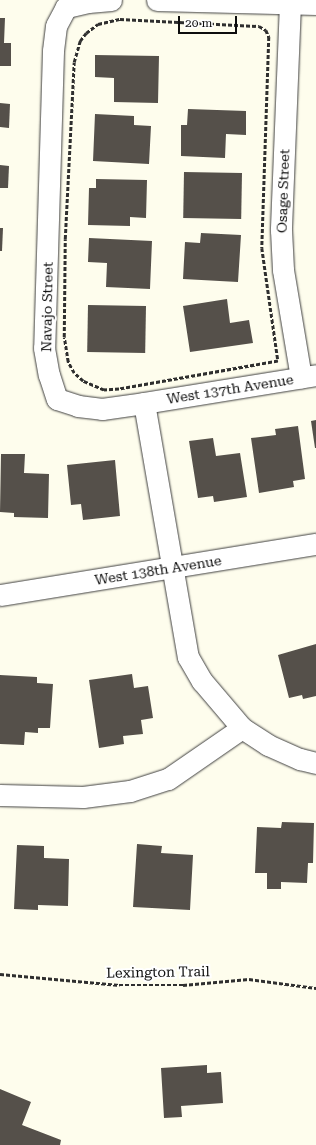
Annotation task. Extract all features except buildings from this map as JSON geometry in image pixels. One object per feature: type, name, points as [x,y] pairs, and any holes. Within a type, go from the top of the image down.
[{"type":"street","name":"Navajo Street","points":[[111,0],[88,2],[66,7],[56,26],[53,51],[44,348],[49,375],[57,399],[78,406],[102,409],[144,403]]},
{"type":"street","points":[[157,0],[316,4]]},
{"type":"street","name":"Osage Street","points":[[290,4],[281,230],[283,270],[309,376]]},
{"type":"street","name":"West 137th Avenue","points":[[144,403],[309,376]]},
{"type":"street","points":[[144,403],[188,656],[202,680],[242,728],[268,745],[300,759],[316,763]]},
{"type":"street","name":"West 138th Avenue","points":[[0,595],[316,544]]},
{"type":"street","points":[[0,795],[83,797],[130,791],[168,779],[242,728]]},
{"type":"path","points":[[110,20],[174,21],[259,26],[266,30],[269,37],[262,248],[278,361],[119,389],[104,390],[93,386],[74,374],[68,362],[64,337],[65,240],[75,52],[86,32],[110,20]]},
{"type":"path","name":"Lexington Trail","points":[[0,974],[119,985],[183,985],[249,979],[316,988]]}]
